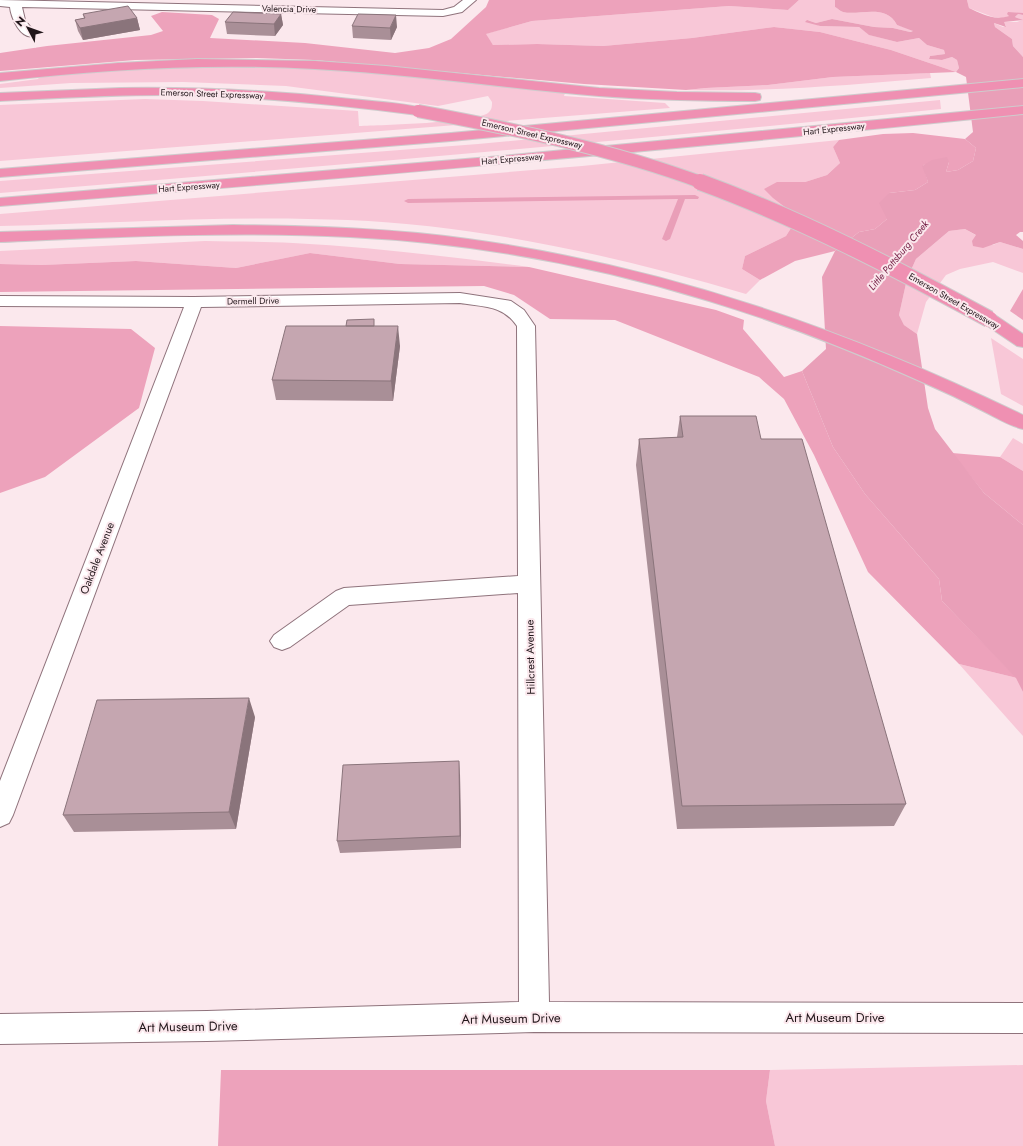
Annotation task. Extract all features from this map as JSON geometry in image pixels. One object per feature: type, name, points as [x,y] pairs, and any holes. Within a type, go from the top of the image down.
[{"type":"highway","points":[[0,77],[117,67],[248,63],[372,69],[598,92],[647,95],[698,97],[946,92]]},
{"type":"highway","points":[[0,173],[450,137],[946,92],[1023,83]]},
{"type":"highway","name":"Emerson Street Expressway","points":[[0,97],[56,93],[190,92],[292,97],[418,111],[475,121],[567,141],[639,161],[759,204],[835,238],[910,276],[988,320],[1023,342]]},
{"type":"highway","name":"Hart Expressway","points":[[0,202],[276,180],[1023,110]]},
{"type":"highway","points":[[0,237],[254,229],[332,232],[465,243],[602,268],[660,281],[764,313],[918,373],[1023,423]]},
{"type":"street","name":"Valencia Drive","points":[[0,3],[443,13],[458,10],[470,0]]},
{"type":"street","points":[[16,4],[15,10],[20,23],[30,34]]},
{"type":"street","name":"Dermell Drive","points":[[0,301],[194,302],[460,298],[505,305]]},
{"type":"street","name":"Oakdale Avenue","points":[[0,815],[194,302]]},
{"type":"street","name":"Hillcrest Avenue","points":[[505,305],[518,314],[526,326],[534,1017]]},
{"type":"street","points":[[282,642],[344,597],[529,584]]},
{"type":"street","name":"Art Museum Drive","points":[[0,1029],[207,1026],[534,1017],[1023,1018]]},
{"type":"shaded area","points":[[489,0],[799,0],[788,10],[729,6],[532,21],[486,34],[493,45],[537,44],[603,46],[692,38],[774,27],[820,32],[891,50],[956,72],[833,77],[768,85],[686,90],[584,84],[314,60],[257,58],[135,60],[0,71],[0,53],[47,46],[151,35],[163,31],[151,16],[162,12],[212,15],[219,19],[210,38],[305,43],[395,53],[429,48],[451,39],[486,7]]},
{"type":"shaded area","points":[[799,0],[835,0],[835,7],[843,12],[879,12],[886,14],[892,18],[897,25],[913,30],[910,32],[832,19],[816,23],[807,20],[820,26],[859,27],[870,35],[897,42],[919,38],[927,45],[944,50],[945,54],[930,56],[929,59],[942,60],[952,57],[957,60],[959,68],[956,72],[891,50],[820,32],[774,27],[692,38],[603,46],[537,44],[493,45],[485,34],[532,21],[729,6],[788,10]]},
{"type":"shaded area","points":[[967,0],[1023,0],[1023,13],[1002,18],[993,17],[969,8]]},
{"type":"shaded area","points":[[1018,14],[1023,15],[1023,57],[1013,46],[1012,39],[995,27],[994,23],[1003,27],[1006,26],[1003,22],[1017,22],[1022,20],[1015,17]]},
{"type":"shaded area","points":[[228,66],[342,70],[565,93],[564,96],[665,103],[670,108],[0,161],[0,105],[145,99],[203,101],[358,111],[359,126],[426,123],[465,119],[488,113],[492,106],[492,102],[488,96],[438,106],[286,86],[183,82],[71,83],[0,88],[0,84],[38,79],[40,76],[127,70]]},
{"type":"shaded area","points":[[930,73],[931,78],[840,85],[778,89],[686,90],[768,85],[833,77]]},
{"type":"shaded area","points":[[940,100],[941,109],[824,121],[0,193],[0,181],[478,144]]},
{"type":"shaded area","points":[[913,133],[965,139],[976,148],[973,161],[958,170],[946,172],[949,162],[923,165],[928,182],[915,190],[889,193],[887,219],[875,229],[859,232],[835,251],[795,261],[760,280],[742,269],[745,256],[786,236],[798,217],[773,198],[764,189],[777,182],[805,182],[827,175],[840,163],[833,147],[839,140],[883,134]]},
{"type":"shaded area","points":[[839,140],[833,147],[840,163],[827,175],[805,182],[777,182],[798,217],[786,236],[745,256],[742,269],[760,280],[746,294],[649,267],[599,255],[500,236],[399,223],[261,218],[0,226],[0,214],[582,166]]},
{"type":"shaded area","points":[[965,229],[993,245],[1000,242],[1023,249],[1023,273],[993,262],[960,269],[946,275],[926,302],[917,334],[904,325],[899,315],[907,279],[916,259],[949,231]]},
{"type":"shaded area","points":[[205,241],[282,242],[352,247],[529,267],[400,264],[310,253],[236,268],[136,261],[42,265],[0,264],[0,251]]},
{"type":"shaded area","points":[[310,253],[400,264],[529,267],[716,310],[744,320],[743,329],[784,377],[802,371],[833,447],[865,494],[939,579],[942,601],[1017,678],[959,664],[868,572],[814,455],[784,399],[759,377],[615,320],[550,319],[514,295],[484,286],[0,292],[0,264],[42,265],[136,261],[236,268]]},
{"type":"shaded area","points":[[1023,289],[1023,320],[1010,311]]},
{"type":"shaded area","points":[[0,326],[131,329],[155,348],[139,408],[45,477],[0,493]]},
{"type":"shaded area","points":[[991,338],[1023,359],[1023,406],[1001,394]]},
{"type":"shaded area","points":[[1013,438],[1023,444],[1023,471],[1000,457]]},
{"type":"shaded area","points":[[952,453],[1000,457],[1023,471],[1023,525],[984,493]]},
{"type":"shaded area","points":[[959,664],[1017,678],[1023,692],[1023,736]]},
{"type":"shaded area","points":[[1023,1065],[1023,1146],[775,1146],[766,1101],[770,1070]]},
{"type":"shaded area","points":[[221,1070],[770,1070],[766,1101],[775,1146],[218,1146]]},
{"type":"water","name":"Little Pottsburg Creek","points":[[835,0],[967,0],[969,8],[988,16],[998,18],[1009,16],[1007,14],[1008,12],[1023,13],[1023,15],[1018,14],[1015,17],[1023,20],[1004,22],[1006,27],[994,23],[995,27],[1012,39],[1013,46],[1023,57],[1023,232],[1016,235],[1023,241],[1023,249],[1000,242],[983,248],[973,246],[972,241],[976,235],[965,229],[949,231],[916,259],[907,279],[899,315],[904,325],[917,334],[928,408],[935,429],[984,493],[1023,525],[1023,692],[1016,678],[942,601],[939,579],[865,494],[833,447],[802,371],[826,349],[822,277],[835,251],[859,232],[875,229],[887,219],[879,203],[889,193],[915,190],[928,182],[922,166],[932,160],[947,157],[949,162],[946,172],[958,170],[973,161],[976,148],[965,139],[973,132],[966,77],[956,72],[959,68],[957,60],[952,57],[942,60],[929,59],[930,56],[945,54],[944,50],[927,45],[919,38],[897,42],[869,35],[859,27],[820,26],[805,22],[807,20],[816,23],[832,19],[874,27],[893,28],[910,32],[913,31],[897,25],[892,18],[879,12],[843,12],[835,7]]},
{"type":"building","points":[[128,6],[137,18],[80,28],[75,20],[85,18],[83,14]]},
{"type":"building","points":[[233,12],[281,14],[274,24],[225,22]]},
{"type":"building","points":[[358,14],[396,15],[390,28],[352,26]]},
{"type":"building","points":[[374,319],[374,326],[346,326],[347,320]]},
{"type":"building","points":[[286,326],[398,326],[391,381],[272,380]]},
{"type":"building","points":[[680,416],[756,416],[761,439],[802,439],[906,804],[682,806],[639,439],[683,437]]},
{"type":"building","points":[[249,698],[229,812],[63,815],[97,700]]},
{"type":"building","points":[[459,761],[460,836],[337,841],[343,765]]},
{"type":"waterway","points":[[408,201],[695,197]]},
{"type":"waterway","points":[[666,239],[682,198]]}]
